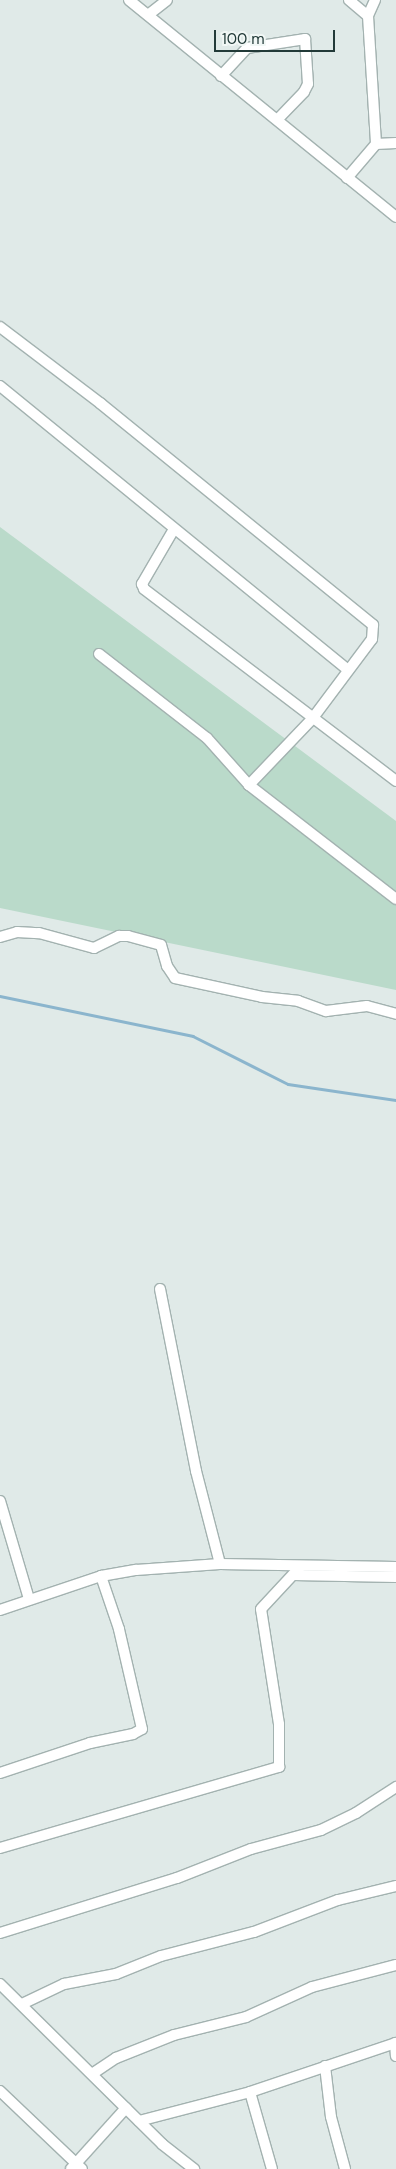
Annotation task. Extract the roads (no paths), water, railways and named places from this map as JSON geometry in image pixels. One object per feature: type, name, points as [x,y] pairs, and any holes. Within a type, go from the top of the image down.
[{"type":"street","points":[[130,0],[396,217]]},
{"type":"street","points":[[148,15],[167,0]]},
{"type":"street","points":[[349,0],[368,16]]},
{"type":"street","points":[[347,178],[376,144],[368,16],[375,0]]},
{"type":"street","points":[[221,76],[247,48],[305,39],[308,84],[304,92],[278,119]]},
{"type":"street","points":[[376,144],[396,143]]},
{"type":"street","points":[[0,327],[100,403],[373,625],[372,639],[313,718],[250,785]]},
{"type":"street","points":[[0,386],[348,670]]},
{"type":"street","points":[[174,529],[142,584],[144,589],[396,781]]},
{"type":"street","points":[[99,654],[207,738],[250,785],[396,899]]},
{"type":"street","points":[[0,937],[17,932],[39,933],[94,948],[119,936],[128,936],[162,945],[167,966],[175,978],[262,997],[298,1001],[326,1011],[367,1006],[396,1014]]},
{"type":"street","points":[[160,1289],[196,1471],[220,1564]]},
{"type":"street","points":[[0,1501],[29,1599]]},
{"type":"street","points":[[0,1610],[101,1576],[220,1564],[396,1577]]},
{"type":"street","points":[[0,1848],[279,1767],[279,1724],[261,1614],[265,1604],[297,1571],[396,1567]]},
{"type":"street","points":[[0,1773],[90,1743],[134,1734],[142,1729],[120,1629],[101,1576]]},
{"type":"street","points":[[0,1933],[177,1878],[251,1849],[321,1830],[356,1813],[396,1787]]},
{"type":"street","points":[[22,2004],[64,1984],[116,1974],[161,1956],[254,1932],[338,1900],[396,1886]]},
{"type":"street","points":[[92,2074],[116,2058],[174,2035],[246,2017],[312,1987],[396,1965]]},
{"type":"street","points":[[0,1984],[162,2144],[194,2169]]},
{"type":"street","points":[[139,2121],[250,2092],[395,2043],[396,2056]]},
{"type":"street","points":[[325,2066],[331,2117],[345,2169]]},
{"type":"street","points":[[0,2091],[76,2167],[126,2108]]},
{"type":"street","points":[[250,2092],[272,2169]]},
{"type":"waterway","points":[[0,996],[193,1036],[288,1084],[396,1100]]}]
